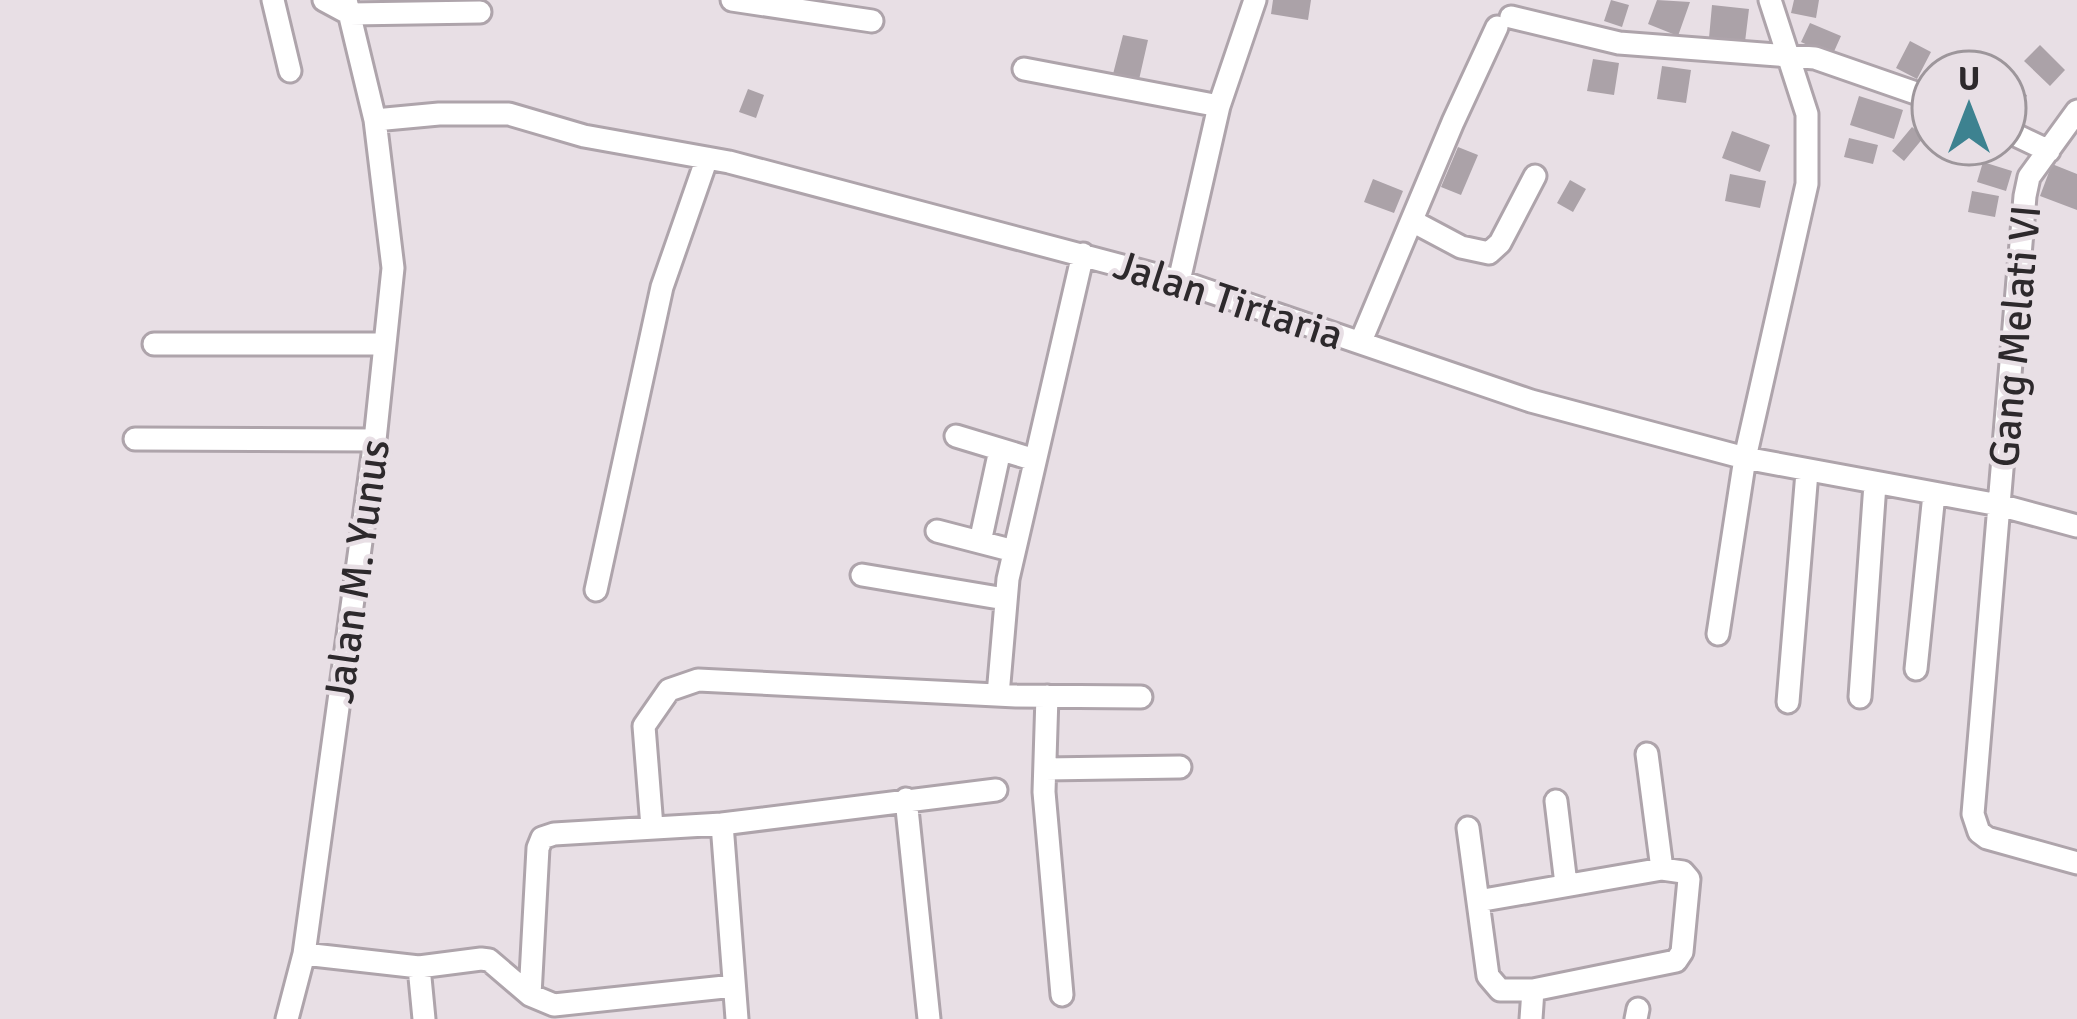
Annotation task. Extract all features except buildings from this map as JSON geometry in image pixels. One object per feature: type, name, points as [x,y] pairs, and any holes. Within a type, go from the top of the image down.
[{"type":"street","points":[[273,0],[290,71]]},
{"type":"street","points":[[324,0],[348,7],[480,12]]},
{"type":"street","points":[[732,0],[798,5],[872,21]]},
{"type":"street","points":[[1179,281],[1219,106],[1255,0]]},
{"type":"street","points":[[1718,634],[1745,458],[1808,184],[1807,114],[1770,0]]},
{"type":"street","name":"Jalan M. Yunus","points":[[287,1019],[304,954],[393,268],[375,120],[348,7]]},
{"type":"street","points":[[1361,341],[1453,122],[1504,22],[1619,43],[1828,62],[1909,91]]},
{"type":"street","points":[[1024,69],[1219,106]]},
{"type":"street","name":"Gang Melati VI","points":[[2077,111],[2029,177],[2023,208],[1974,824],[1987,838],[2077,863]]},
{"type":"street","name":"Jalan Tirtaria","points":[[375,120],[508,114],[584,136],[706,158],[1179,281],[1531,400],[1745,458],[1999,505],[2077,526]]},
{"type":"street","points":[[2029,141],[2049,151]]},
{"type":"street","points":[[596,590],[662,287],[706,158]]},
{"type":"street","points":[[1414,222],[1461,247],[1489,253],[1500,243],[1535,176]]},
{"type":"street","points":[[998,694],[1005,598],[1014,551],[1083,254]]},
{"type":"street","points":[[154,344],[385,344]]},
{"type":"street","points":[[956,436],[1035,460]]},
{"type":"street","points":[[135,439],[374,440]]},
{"type":"street","points":[[980,542],[1000,450]]},
{"type":"street","points":[[1788,702],[1807,472]]},
{"type":"street","points":[[1860,697],[1875,484]]},
{"type":"street","points":[[1916,669],[1934,494]]},
{"type":"street","points":[[938,531],[1014,551]]},
{"type":"street","points":[[862,574],[1005,598]]},
{"type":"street","points":[[652,827],[644,726],[669,690],[698,680],[1141,697]]},
{"type":"street","points":[[1047,696],[1045,769],[1062,995]]},
{"type":"street","points":[[1647,754],[1662,869]]},
{"type":"street","points":[[1045,769],[1180,767]]},
{"type":"street","points":[[530,995],[542,838],[554,833],[722,824],[996,790]]},
{"type":"street","points":[[906,799],[929,1019]]},
{"type":"street","points":[[1556,800],[1566,884]]},
{"type":"street","points":[[722,824],[737,1019]]},
{"type":"street","points":[[1468,828],[1478,901],[1492,983],[1500,990],[1533,990],[1676,961],[1682,952],[1689,879],[1683,872],[1662,869],[1478,901]]},
{"type":"street","points":[[304,954],[418,967],[488,960],[530,995],[554,1005],[734,986]]},
{"type":"street","points":[[418,967],[424,1019]]},
{"type":"street","points":[[1531,1019],[1533,990]]}]
